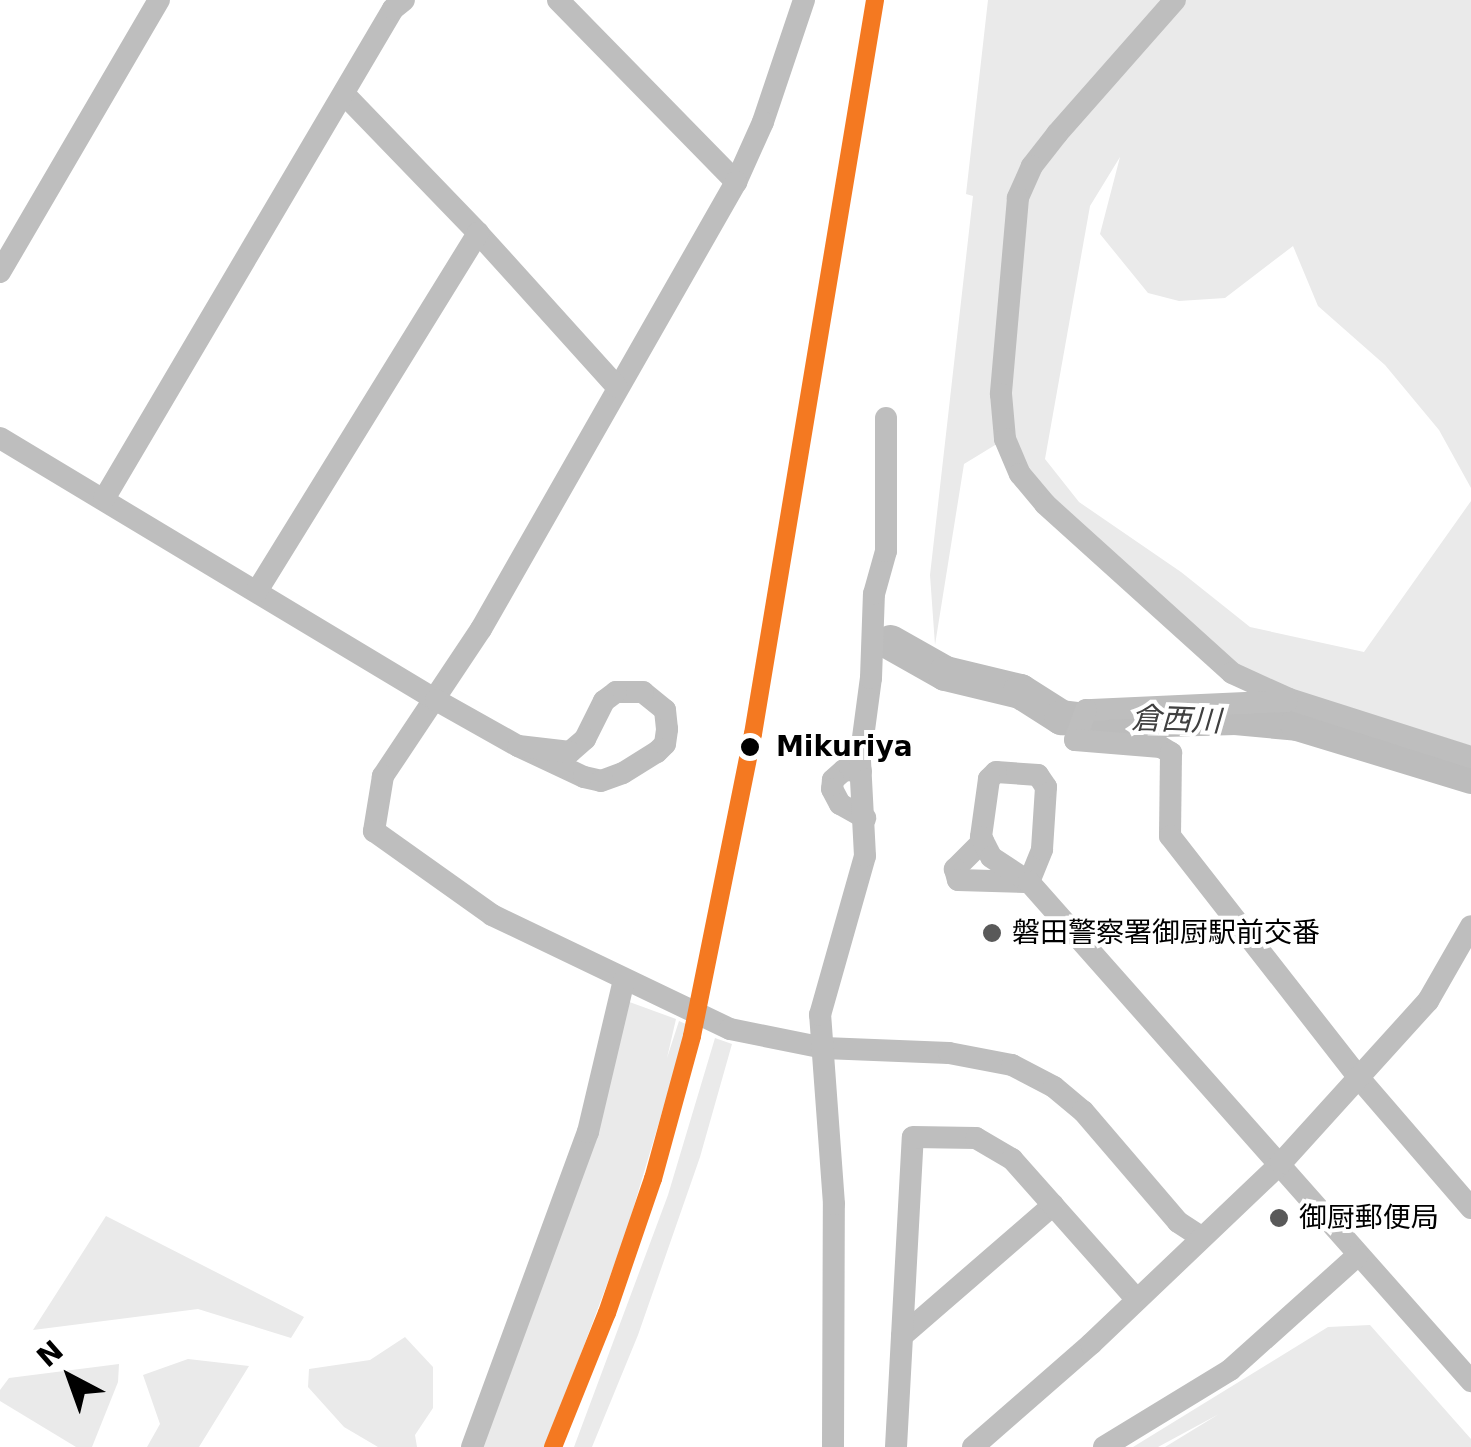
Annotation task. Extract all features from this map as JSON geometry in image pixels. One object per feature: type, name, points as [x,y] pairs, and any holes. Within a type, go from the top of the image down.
[{"type":"street","points":[[0,272],[159,0]]},
{"type":"street","points":[[104,499],[393,9],[404,0]]},
{"type":"street","points":[[558,0],[736,182]]},
{"type":"street","points":[[804,0],[764,122],[736,182],[481,629],[383,776],[374,831],[492,915],[665,1002],[730,1029],[831,1048],[926,1052],[1012,1065],[1054,1087],[1083,1111],[1178,1222],[1201,1236]]},
{"type":"street","points":[[1176,0],[1057,134],[1032,166],[1018,198],[1001,394],[1005,439],[1020,474],[1045,504],[1232,673],[1289,699],[1471,756]]},
{"type":"street","points":[[344,94],[478,233],[617,387]]},
{"type":"street","points":[[258,592],[478,233]]},
{"type":"street","points":[[834,1447],[831,1048],[820,1015],[865,856],[861,771],[874,594],[886,551],[886,418]]},
{"type":"street","points":[[0,438],[436,700],[518,746],[584,778],[601,781],[639,766],[665,744],[664,710],[643,692],[616,692],[604,701],[585,739],[570,752],[518,746]]},
{"type":"street","points":[[1289,699],[1282,704],[1202,703],[1086,710],[1075,740],[1161,747],[1171,752],[1170,836],[1358,1078],[1471,1208]]},
{"type":"street","points":[[1029,882],[1042,850],[1046,787],[1038,776],[996,772],[988,779],[983,841],[991,857],[1029,882],[1471,1381]]},
{"type":"street","points":[[983,841],[955,869],[958,880],[1029,882]]},
{"type":"street","points":[[988,1442],[1281,1163],[1428,1001],[1471,926]]},
{"type":"street","points":[[472,1447],[588,1132],[624,980]]},
{"type":"street","points":[[896,1447],[913,1137],[976,1138],[1012,1160],[1137,1300]]},
{"type":"street","points":[[902,1336],[1053,1205]]},
{"type":"street","points":[[1104,1447],[1230,1370],[1357,1256]]},
{"type":"shaded area","points":[[988,0],[1471,0],[1471,488],[1439,430],[1385,365],[1318,306],[1293,246],[1225,298],[1179,301],[1148,293],[1100,234],[1120,157],[1090,206],[1045,459],[1079,502],[1181,572],[1250,627],[1364,652],[1471,501],[1471,746],[1252,677],[1076,533],[1005,439],[964,464],[935,645],[930,575],[973,196],[966,194]]},
{"type":"shaded area","points":[[624,1000],[676,1019],[667,1058],[679,1021],[688,1025],[625,1236],[546,1447],[472,1447]]},
{"type":"shaded area","points":[[715,1038],[732,1044],[700,1157],[638,1335],[592,1447],[574,1447],[668,1195]]},
{"type":"shaded area","points":[[106,1216],[304,1317],[291,1338],[198,1309],[33,1330]]},
{"type":"shaded area","points":[[1370,1325],[1471,1439],[1471,1447],[1165,1447],[1219,1414],[1158,1447],[1133,1447],[1328,1327]]},
{"type":"shaded area","points":[[405,1337],[433,1367],[433,1408],[415,1435],[417,1447],[378,1447],[344,1427],[308,1387],[309,1369],[370,1360]]},
{"type":"shaded area","points":[[188,1359],[249,1366],[199,1447],[147,1447],[160,1424],[143,1375]]},
{"type":"shaded area","points":[[119,1364],[118,1382],[92,1447],[76,1447],[0,1401],[0,1390],[9,1378]]},
{"type":"waterway","name":"倉西川","points":[[890,642],[945,673],[1020,691],[1061,717],[1093,721],[1235,717],[1297,723],[1471,776]]},
{"type":"transit line","points":[[553,1447],[607,1313],[653,1179],[692,1036],[753,734],[875,0]]},
{"type":"place","name":"Mikuriya","points":[[750,747]]},
{"type":"place","name":"磐田警察署御厨駅前交番","points":[[992,933]]},
{"type":"place","name":"御厨郵便局","points":[[1279,1218]]}]
